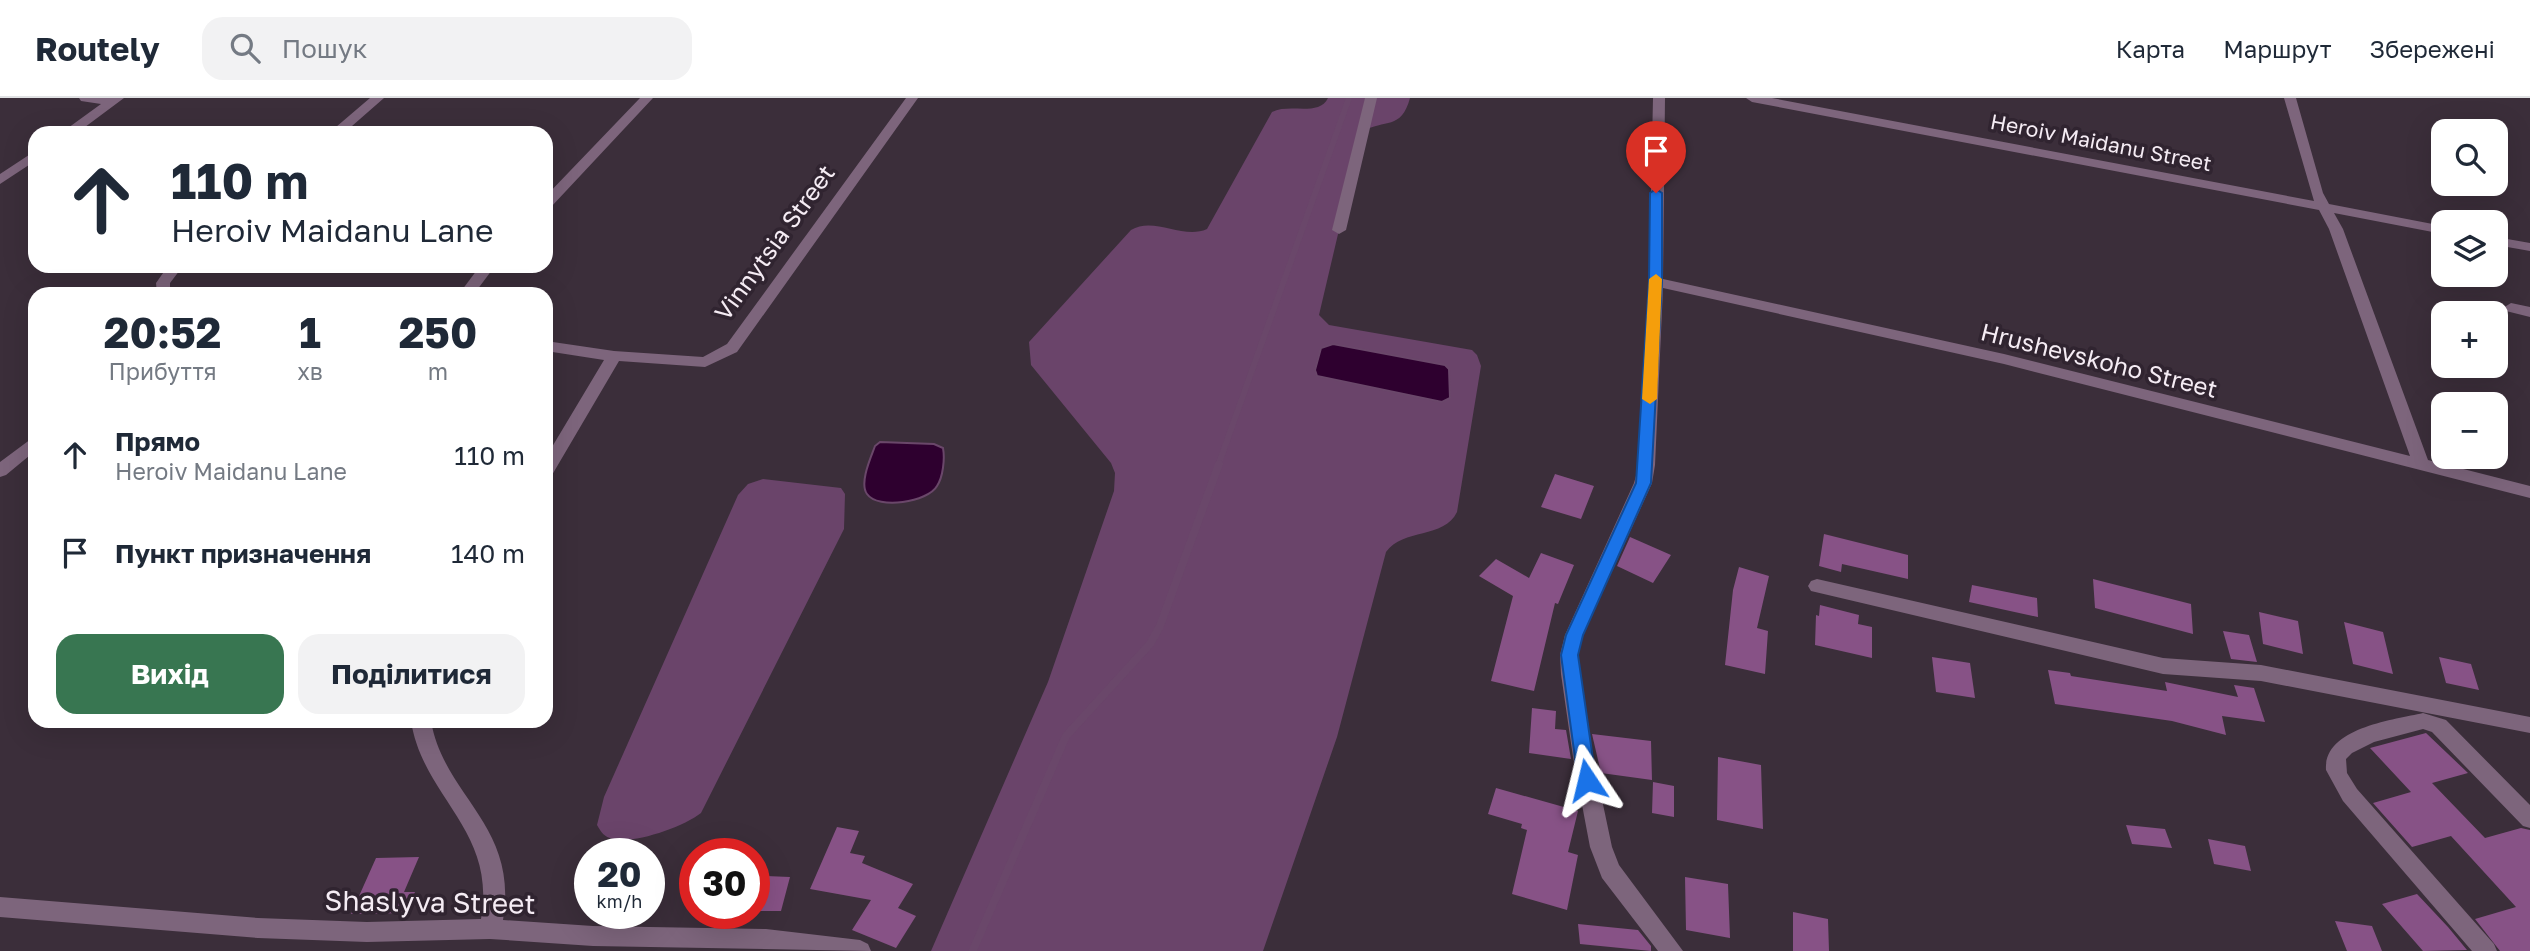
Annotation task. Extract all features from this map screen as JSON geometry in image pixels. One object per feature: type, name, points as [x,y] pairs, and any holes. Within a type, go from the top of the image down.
[{"type":"street","points":[[85,98],[116,100]]},
{"type":"street","points":[[344,126],[378,98]]},
{"type":"street","points":[[553,197],[647,98]]},
{"type":"street","name":"Vinnytsia Street","points":[[553,346],[614,356],[705,362],[733,348],[912,98]]},
{"type":"street","points":[[1339,230],[1371,98]]},
{"type":"street","points":[[1659,98],[1656,282],[1647,465],[1643,483],[1574,635],[1569,655],[1583,757],[1601,847],[1610,871],[1672,951]]},
{"type":"street","name":"Heroiv Maidanu Street","points":[[1752,98],[2431,228]]},
{"type":"street","points":[[2290,98],[2316,194],[2336,229],[2422,466]]},
{"type":"street","points":[[78,126],[116,100]]},
{"type":"street","points":[[0,180],[28,160]]},
{"type":"street","points":[[2508,243],[2530,247]]},
{"type":"street","points":[[472,287],[482,273]]},
{"type":"street","name":"Hrushevskoho Street","points":[[1656,282],[2004,359],[2530,492]]},
{"type":"street","points":[[2511,308],[2530,312]]},
{"type":"street","points":[[553,459],[614,356]]},
{"type":"street","points":[[0,471],[28,448]]},
{"type":"street","points":[[1817,586],[2162,666],[2260,673],[2530,725]]},
{"type":"street","points":[[2486,951],[2350,795],[2334,764],[2337,754],[2345,745],[2363,737],[2423,721],[2431,722],[2439,726],[2530,819]]},
{"type":"street","points":[[422,728],[434,763],[474,819],[488,848],[496,884],[490,929]]},
{"type":"street","name":"Shaslyva Street","points":[[0,907],[258,928],[367,932],[490,929],[593,936],[740,937],[860,951]]},
{"type":"shaded area","points":[[1328,98],[1410,98],[1397,120],[1362,132],[1319,315],[1329,325],[1472,350],[1481,366],[1457,512],[1443,526],[1402,539],[1386,552],[1337,737],[1263,951],[931,951],[1048,682],[1114,491],[1115,473],[1111,463],[1031,365],[1029,342],[1131,230],[1149,225],[1188,232],[1207,229],[1272,112],[1318,107]]},
{"type":"shaded area","points":[[1333,344],[1445,365],[1449,369],[1450,398],[1442,402],[1317,376],[1315,370],[1321,348]]},
{"type":"shaded area","points":[[880,442],[934,444],[943,448],[941,478],[932,492],[914,500],[892,503],[881,502],[867,494],[865,477],[875,446]]},
{"type":"shaded area","points":[[763,479],[841,488],[845,494],[844,529],[701,813],[671,829],[646,837],[610,838],[603,834],[597,825],[604,797],[738,495],[748,484]]},
{"type":"building","points":[[1555,474],[1594,486],[1581,519],[1541,507]]},
{"type":"building","points":[[1824,534],[1908,555],[1908,579],[1842,564],[1841,572],[1819,566]]},
{"type":"building","points":[[1630,537],[1671,555],[1653,583],[1617,566]]},
{"type":"building","points":[[1541,553],[1574,565],[1558,604],[1555,603],[1534,691],[1491,681],[1513,596],[1479,576],[1496,559],[1529,578]]},
{"type":"building","points":[[1739,567],[1769,576],[1757,628],[1768,631],[1765,674],[1725,665],[1733,590]]},
{"type":"building","points":[[2093,579],[2191,604],[2193,634],[2095,608]]},
{"type":"building","points":[[1972,585],[2037,598],[2038,617],[1969,602]]},
{"type":"building","points":[[1820,605],[1859,615],[1858,624],[1872,627],[1872,658],[1815,645],[1816,615],[1819,616]]},
{"type":"building","points":[[2259,612],[2298,621],[2303,654],[2263,644]]},
{"type":"building","points":[[2344,622],[2383,632],[2393,674],[2353,664]]},
{"type":"building","points":[[2223,631],[2249,635],[2257,662],[2231,659]]},
{"type":"building","points":[[1932,657],[1970,663],[1975,698],[1936,692]]},
{"type":"building","points":[[2439,657],[2471,664],[2479,690],[2446,683]]},
{"type":"building","points":[[2048,670],[2167,691],[2165,682],[2238,697],[2234,685],[2254,688],[2265,722],[2222,716],[2226,735],[2172,721],[2055,704]]},
{"type":"building","points":[[1532,708],[1556,711],[1555,729],[1566,730],[1571,759],[1529,753]]},
{"type":"building","points":[[2426,733],[2468,773],[2432,783],[2485,838],[2521,828],[2530,830],[2530,951],[2500,951],[2475,919],[2516,907],[2451,836],[2412,847],[2373,803],[2411,792],[2370,748]]},
{"type":"building","points":[[1592,734],[1651,741],[1652,780],[1601,773]]},
{"type":"building","points":[[1718,757],[1761,765],[1763,829],[1717,820]]},
{"type":"building","points":[[1653,782],[1674,786],[1674,817],[1652,813]]},
{"type":"building","points":[[1496,788],[1578,811],[1568,852],[1578,855],[1567,910],[1512,894],[1527,830],[1521,828],[1522,824],[1488,814]]},
{"type":"building","points":[[2126,825],[2165,829],[2172,848],[2132,844]]},
{"type":"building","points":[[837,827],[859,831],[850,853],[865,856],[862,863],[913,884],[898,908],[916,916],[896,948],[852,930],[871,900],[810,889]]},
{"type":"building","points":[[2208,839],[2245,846],[2251,871],[2214,864]]},
{"type":"building","points":[[419,857],[404,892],[415,892],[406,913],[351,914],[376,858]]},
{"type":"building","points":[[770,876],[790,877],[781,911],[770,911]]},
{"type":"building","points":[[1685,877],[1728,884],[1730,938],[1686,930]]},
{"type":"building","points":[[2417,894],[2467,950],[2423,951],[2382,904]]},
{"type":"building","points":[[1793,912],[1828,919],[1829,951],[1793,951]]},
{"type":"building","points":[[2335,921],[2372,926],[2382,951],[2347,951]]},
{"type":"building","points":[[1578,924],[1638,930],[1651,946],[1651,951],[1580,944]]},
{"type":"waterway","points":[[1218,466],[1349,98]]},
{"type":"waterway","points":[[973,950],[1066,736],[1150,644],[1160,626],[1219,464]]},
{"type":"slow traffic","points":[[1650,399],[1656,279]]},
{"type":"route","points":[[1587,780],[1569,655],[1574,635],[1643,483],[1647,465],[1656,282],[1656,193]]}]
